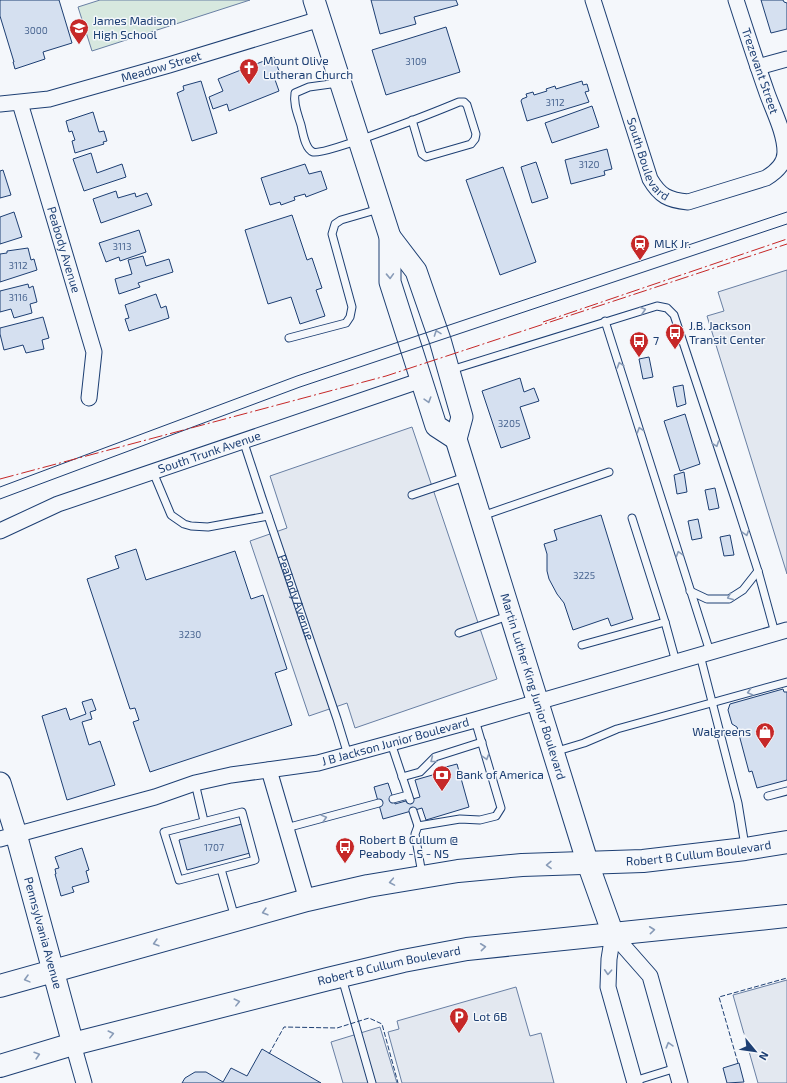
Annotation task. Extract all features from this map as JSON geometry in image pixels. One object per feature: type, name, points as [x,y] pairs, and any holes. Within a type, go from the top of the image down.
[{"type":"main road","points":[[317,9],[390,237],[390,282],[436,426],[456,439],[462,417],[449,371],[416,271],[390,237]]},
{"type":"main road","name":"Martin Luther King Junior Boulevard","points":[[456,439],[552,752],[588,864],[613,934]]},
{"type":"main road","name":"Pennsylvania Avenue","points":[[0,782],[8,837],[53,972],[73,1044]]},
{"type":"main road","name":"Robert B Cullum Boulevard","points":[[0,986],[307,900],[368,886],[422,876],[522,865],[643,861],[745,849],[787,842]]},
{"type":"main road","name":"Robert B Cullum Boulevard","points":[[0,1066],[73,1044],[403,961],[467,949],[787,916]]},
{"type":"street","name":"South Boulevard","points":[[593,0],[648,172],[656,190],[664,197],[676,201],[688,202],[766,178],[784,165]]},
{"type":"street","name":"Trezevant Street","points":[[736,0],[784,139],[784,165]]},
{"type":"street","name":"Meadow Street","points":[[0,104],[49,99],[169,64],[317,9]]},
{"type":"street","points":[[758,67],[787,59]]},
{"type":"street","name":"Peabody Avenue","points":[[20,102],[94,352],[89,398]]},
{"type":"street","name":"South Trunk Avenue","points":[[0,531],[58,504],[422,380]]},
{"type":"street","name":"J B Jackson Junior Boulevard","points":[[8,837],[155,797],[195,783],[231,775],[318,763],[475,720],[781,632]]},
{"type":"street","points":[[269,770],[307,900]]},
{"type":"street","name":"Martin Luther King Junior Boulevard","points":[[613,934],[650,976],[680,1083]]},
{"type":"street","name":"Martin Luther King Junior Boulevard","points":[[613,934],[609,959],[608,987],[634,1082]]},
{"type":"street","name":"Pennsylvania Avenue","points":[[73,1044],[84,1083]]},
{"type":"lane","points":[[340,83],[309,87],[295,93],[294,100],[308,149],[317,153],[358,140],[459,102],[464,102],[467,105],[476,134],[475,139],[471,144],[426,156],[422,154],[412,120]]},
{"type":"lane","points":[[289,338],[346,323],[350,317],[352,307],[332,234],[335,224],[341,220],[381,208]]},
{"type":"lane","points":[[449,371],[657,306],[667,308],[674,315],[758,571],[781,632]]},
{"type":"lane","points":[[606,321],[690,592],[705,653],[712,702],[738,803],[745,849]]},
{"type":"lane","name":"Peabody Avenue","points":[[243,440],[348,755]]},
{"type":"lane","points":[[153,472],[171,515],[184,524],[208,527],[268,516]]},
{"type":"lane","points":[[480,517],[609,472]]},
{"type":"lane","points":[[412,495],[468,476]]},
{"type":"lane","points":[[632,518],[676,662]]},
{"type":"lane","points":[[690,592],[707,600],[729,599],[743,590],[758,571]]},
{"type":"lane","points":[[459,633],[510,616]]},
{"type":"lane","points":[[582,645],[665,622]]},
{"type":"lane","points":[[552,752],[584,743],[617,729],[787,682]]},
{"type":"lane","points":[[418,826],[460,819],[480,820],[496,816],[501,808],[475,720]]},
{"type":"lane","points":[[402,777],[420,772],[435,757],[482,742]]},
{"type":"lane","points":[[391,743],[409,797],[393,798]]},
{"type":"lane","points":[[195,783],[204,821]]},
{"type":"lane","points":[[768,796],[787,791]]},
{"type":"lane","points":[[286,828],[379,803]]},
{"type":"lane","points":[[413,811],[418,826],[414,834],[422,876]]},
{"type":"lane","points":[[242,812],[255,860],[221,869],[178,880],[164,832],[242,812]]},
{"type":"lane","points":[[221,869],[236,920]]},
{"type":"lane","points":[[341,976],[372,1083]]},
{"type":"lane","points":[[634,1082],[676,1068]]},
{"type":"shaded area","points":[[100,0],[250,0],[92,51],[78,7]]},
{"type":"shaded area","points":[[787,270],[787,574],[707,316],[724,311],[718,292]]},
{"type":"shaded area","points":[[412,427],[497,679],[355,728],[347,703],[309,716],[250,541],[287,528],[270,476]]},
{"type":"shaded area","points":[[787,980],[787,1083],[758,1083],[733,995]]},
{"type":"shaded area","name":"Lot 6B","points":[[516,987],[530,1036],[541,1033],[554,1083],[402,1083],[388,1032],[399,1029],[397,1021]]},
{"type":"shaded area","points":[[380,1027],[397,1083],[343,1083],[331,1042]]},
{"type":"building","points":[[0,0],[59,0],[72,43],[43,52],[45,59],[15,69],[0,16]]},
{"type":"building","points":[[371,0],[456,0],[458,5],[414,17],[416,24],[380,34]]},
{"type":"building","points":[[761,0],[783,0],[787,3],[787,29],[771,33]]},
{"type":"building","points":[[446,27],[460,72],[386,95],[372,50]]},
{"type":"building","name":"Mount Olive Lutheran Church","points":[[274,57],[279,71],[273,74],[279,91],[229,111],[227,104],[213,109],[209,97],[223,91],[218,79]]},
{"type":"building","points":[[201,81],[217,133],[192,141],[177,93],[184,90],[183,86]]},
{"type":"building","points":[[582,81],[583,85],[587,84],[589,91],[585,92],[589,102],[527,121],[521,101],[527,97],[526,94],[533,92],[534,95],[547,91],[546,89],[555,86],[556,89]]},
{"type":"building","points":[[592,106],[599,127],[552,143],[545,123]]},
{"type":"building","points":[[93,112],[99,132],[104,131],[107,141],[103,142],[104,144],[75,153],[72,141],[75,140],[72,131],[69,132],[66,121]]},
{"type":"building","points":[[607,149],[612,169],[604,171],[605,175],[571,184],[565,160]]},
{"type":"building","points":[[91,153],[97,173],[122,164],[126,177],[84,191],[73,159]]},
{"type":"building","points":[[536,162],[548,198],[532,203],[521,167]]},
{"type":"building","points":[[305,164],[309,174],[321,171],[327,189],[306,197],[305,194],[294,197],[295,200],[281,205],[280,202],[270,205],[261,178]]},
{"type":"building","points":[[503,167],[536,262],[500,275],[466,180]]},
{"type":"building","points":[[3,170],[11,195],[0,198],[0,171]]},
{"type":"building","points":[[116,191],[118,198],[135,193],[136,197],[147,193],[152,205],[101,223],[93,199]]},
{"type":"building","points":[[14,212],[22,237],[0,244],[0,217]]},
{"type":"building","points":[[292,215],[307,260],[312,258],[322,288],[316,290],[325,316],[300,324],[291,297],[268,304],[245,230]]},
{"type":"building","points":[[139,230],[146,252],[120,261],[119,257],[106,262],[99,243]]},
{"type":"building","points":[[28,248],[31,260],[34,259],[37,270],[0,282],[0,254],[7,253],[7,251]]},
{"type":"building","points":[[143,256],[146,266],[169,259],[173,272],[138,283],[140,287],[119,294],[115,279],[132,274],[128,260]]},
{"type":"building","points":[[28,284],[29,288],[33,286],[37,302],[30,304],[32,313],[14,318],[11,309],[0,312],[0,291]]},
{"type":"building","points":[[156,294],[161,308],[166,306],[169,318],[129,331],[125,319],[129,318],[125,305]]},
{"type":"building","points":[[43,317],[49,338],[42,340],[44,349],[26,353],[23,345],[4,350],[0,328]]},
{"type":"building","points":[[649,357],[653,377],[643,379],[639,359]]},
{"type":"building","points":[[520,378],[524,392],[534,388],[539,401],[520,407],[530,438],[501,448],[482,391]]},
{"type":"building","points":[[683,385],[686,404],[677,407],[673,387]]},
{"type":"building","points":[[685,414],[700,464],[680,471],[664,421]]},
{"type":"building","points":[[684,472],[687,492],[677,494],[674,475]]},
{"type":"building","points":[[715,488],[719,508],[709,510],[705,490]]},
{"type":"building","points":[[601,515],[633,619],[611,626],[608,618],[573,630],[564,603],[549,579],[547,571],[547,554],[544,544],[557,540],[554,530]]},
{"type":"building","points":[[698,519],[702,538],[692,540],[688,521]]},
{"type":"building","points":[[730,535],[734,555],[724,556],[720,537]]},
{"type":"building","points":[[136,549],[146,580],[235,551],[251,599],[263,595],[287,669],[275,673],[292,725],[150,772],[133,722],[139,720],[135,708],[130,709],[87,579],[119,568],[115,556]]},
{"type":"building","name":"Walgreens","points":[[783,689],[784,692],[787,692],[787,780],[757,788],[752,771],[749,772],[737,727],[732,724],[728,710],[730,704]]},
{"type":"building","points":[[92,699],[96,710],[90,712],[92,719],[82,722],[89,745],[100,741],[115,785],[67,800],[42,716],[66,708],[70,720],[86,714],[82,702]]},
{"type":"building","name":"Bank of America","points":[[457,764],[469,807],[426,820],[422,808],[383,819],[374,787],[388,783],[395,804],[420,797],[415,780],[443,772],[442,768]]},
{"type":"building","points":[[242,824],[250,853],[187,870],[179,840]]},
{"type":"building","points":[[82,848],[89,870],[86,871],[89,882],[72,887],[74,892],[61,896],[55,874],[55,869],[59,868],[55,857]]},
{"type":"building","points":[[262,1049],[321,1083],[182,1083],[185,1078],[195,1072],[206,1072],[223,1082],[231,1068],[247,1076]]},
{"type":"building","points":[[739,1063],[744,1082],[727,1083],[723,1068]]},
{"type":"tram line","points":[[0,487],[297,376],[787,212]]},
{"type":"tram line","points":[[0,499],[300,387],[787,224]]},
{"type":"fence","points":[[738,1063],[719,997],[787,978]]},
{"type":"fence","points":[[269,1054],[284,1027],[337,1028],[369,1018],[382,1024],[398,1083]]},
{"type":"power","points":[[543,322],[787,239]]},
{"type":"power","points":[[0,479],[386,376],[787,244]]},
{"type":"place","name":"James Madison High School","points":[[79,45]]},
{"type":"place","name":"Mount Olive Lutheran Church","points":[[249,85]]},
{"type":"place","name":"MLK Jr.","points":[[640,261]]},
{"type":"place","name":"J.B. Jackson Transit Center","points":[[675,350]]},
{"type":"place","name":"7","points":[[639,358]]},
{"type":"place","name":"Walgreens","points":[[765,749]]},
{"type":"place","name":"Bank of America","points":[[442,792]]},
{"type":"place","name":"Robert B Cullum @ Peabody - S - NS","points":[[345,864]]},
{"type":"place","name":"Lot 6B","points":[[459,1034]]}]
